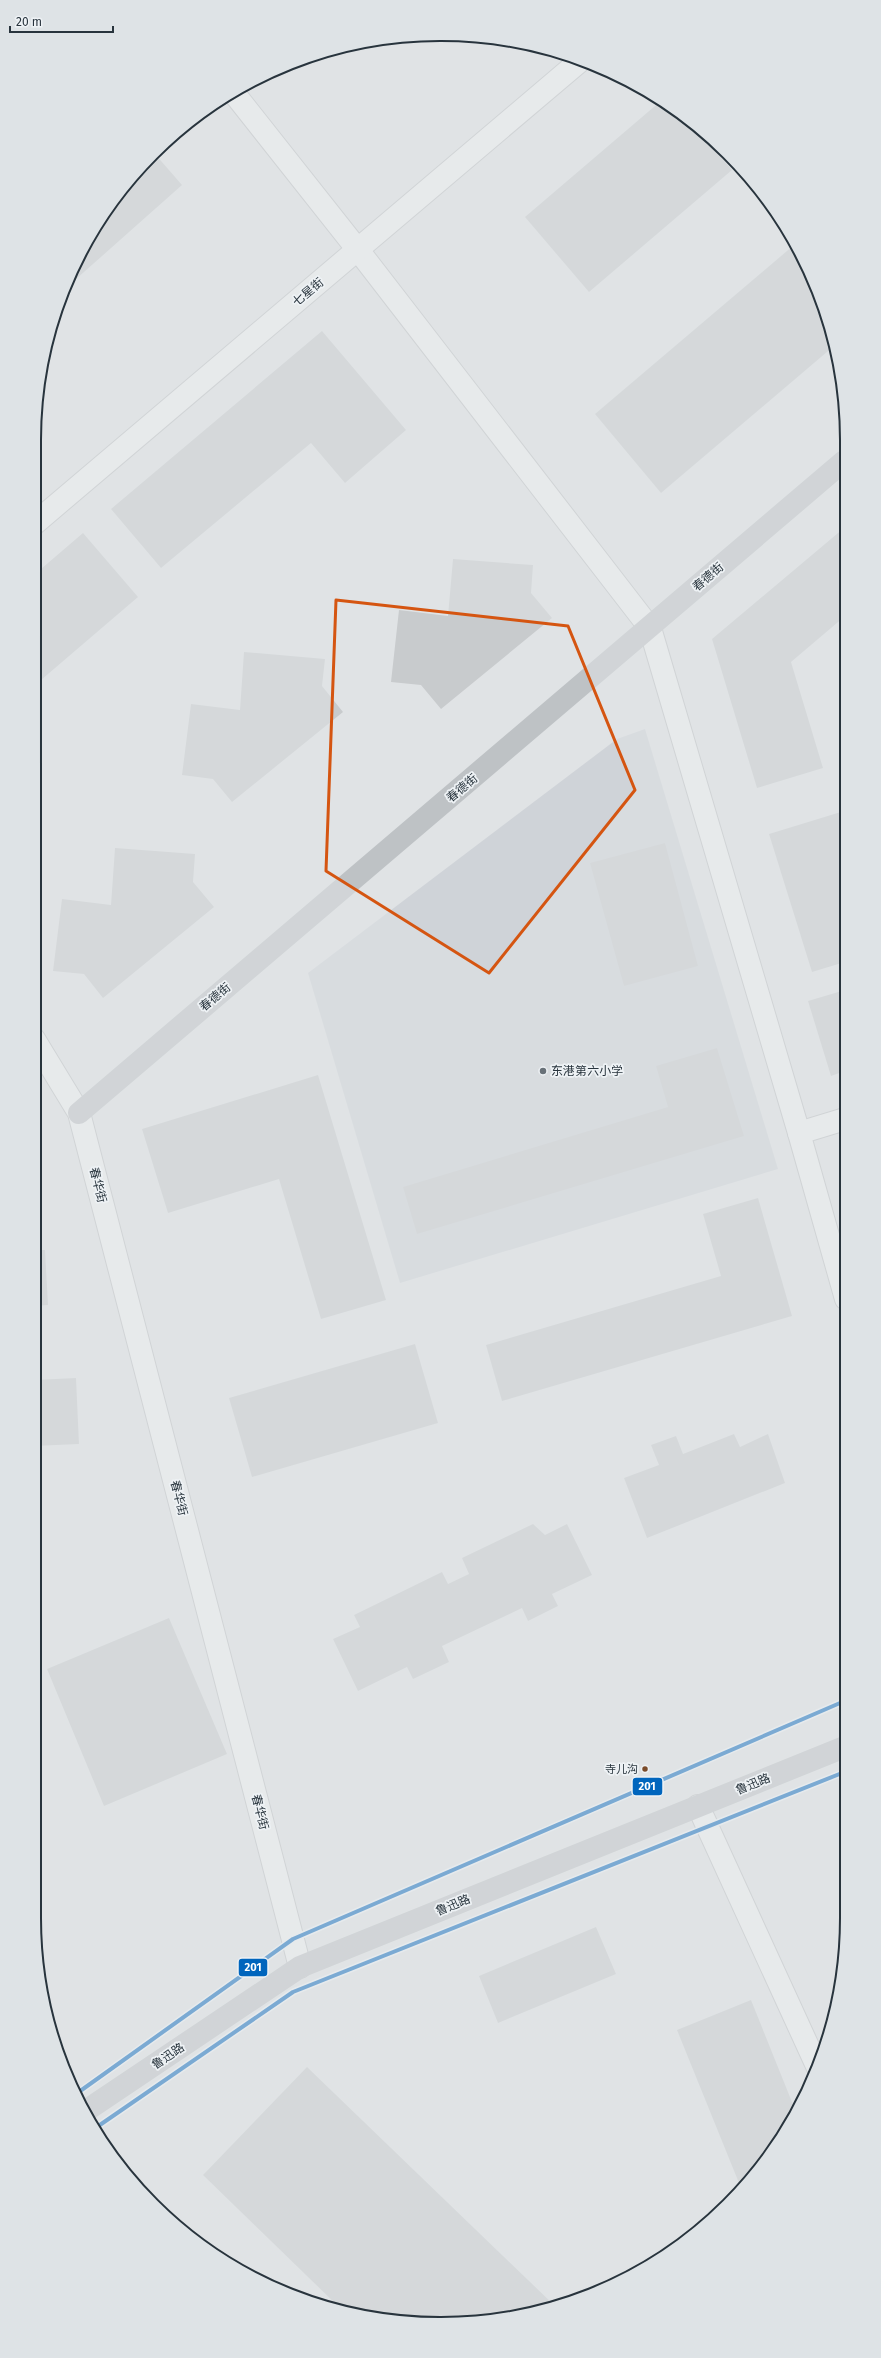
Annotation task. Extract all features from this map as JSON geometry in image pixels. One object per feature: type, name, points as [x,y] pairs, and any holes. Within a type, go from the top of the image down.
[{"type":"street","name":"七星街","points":[[41,518],[576,65]]},
{"type":"street","points":[[237,98],[358,250],[650,628],[799,1133],[840,1278]]},
{"type":"street","name":"春德街","points":[[79,1113],[650,628],[840,464]]},
{"type":"street","name":"春华街","points":[[41,1051],[79,1113],[300,1967]]},
{"type":"street","points":[[799,1133],[840,1121]]},
{"type":"street","name":"鲁迅路","points":[[90,2108],[300,1967],[840,1749]]},
{"type":"street","points":[[698,1806],[814,2059]]},
{"type":"highlighted area","points":[[336,600],[568,626],[635,790],[489,973],[326,871]]},
{"type":"shaded area","name":"东港第六小学","points":[[645,729],[778,1169],[400,1283],[308,973],[617,739]]},
{"type":"building","points":[[656,105],[704,140],[732,170],[589,292],[525,217]]},
{"type":"building","points":[[158,158],[182,185],[74,281],[82,264],[108,219],[140,177]]},
{"type":"building","points":[[790,248],[810,288],[819,312],[829,350],[661,493],[595,414]]},
{"type":"building","points":[[322,331],[406,430],[345,483],[311,443],[161,568],[111,509]]},
{"type":"building","points":[[840,531],[840,620],[791,662],[823,768],[757,788],[712,639]]},
{"type":"building","points":[[83,533],[138,597],[41,680],[41,569]]},
{"type":"building","points":[[453,559],[533,565],[531,593],[552,618],[441,709],[421,685],[391,682],[399,610],[448,616]]},
{"type":"building","points":[[244,652],[325,659],[322,686],[343,712],[232,802],[213,779],[182,775],[191,704],[240,710]]},
{"type":"building","points":[[840,812],[840,964],[812,972],[769,834]]},
{"type":"building","points":[[665,843],[698,966],[624,986],[590,863]]},
{"type":"building","points":[[115,848],[195,854],[193,882],[214,907],[103,998],[84,974],[53,971],[62,899],[111,905]]},
{"type":"building","points":[[840,991],[840,1073],[831,1076],[808,1001]]},
{"type":"building","points":[[717,1048],[744,1136],[417,1234],[403,1187],[668,1107],[656,1066]]},
{"type":"building","points":[[318,1075],[386,1300],[321,1319],[279,1179],[168,1213],[142,1129]]},
{"type":"building","points":[[758,1198],[792,1316],[502,1401],[486,1345],[721,1276],[703,1214]]},
{"type":"building","points":[[41,1250],[45,1250],[48,1305],[41,1306]]},
{"type":"building","points":[[415,1344],[438,1423],[252,1477],[229,1398]]},
{"type":"building","points":[[76,1378],[79,1444],[41,1446],[41,1380]]},
{"type":"building","points":[[734,1434],[740,1447],[768,1434],[785,1483],[647,1538],[624,1478],[659,1465],[651,1445],[676,1436],[683,1454]]},
{"type":"building","points":[[533,1524],[545,1535],[567,1524],[592,1575],[552,1594],[558,1606],[528,1621],[522,1608],[442,1646],[449,1662],[413,1679],[407,1667],[358,1691],[333,1639],[360,1627],[354,1615],[442,1572],[448,1584],[469,1574],[462,1558]]},
{"type":"building","points":[[169,1618],[227,1754],[104,1806],[47,1669]]},
{"type":"building","points":[[596,1927],[616,1974],[498,2023],[479,1976]]},
{"type":"building","points":[[751,2000],[793,2105],[773,2139],[739,2183],[677,2030]]},
{"type":"building","points":[[307,2067],[550,2301],[493,2314],[440,2317],[388,2314],[334,2302],[203,2175]]},
{"type":"transit line","name":"201","points":[[81,2091],[293,1939],[840,1703]]},
{"type":"transit line","name":"201","points":[[100,2125],[293,1992],[840,1774]]},
{"type":"place","name":"东港第六小学","points":[[543,1071]]},
{"type":"place","name":"寺儿沟","points":[[645,1769]]}]
